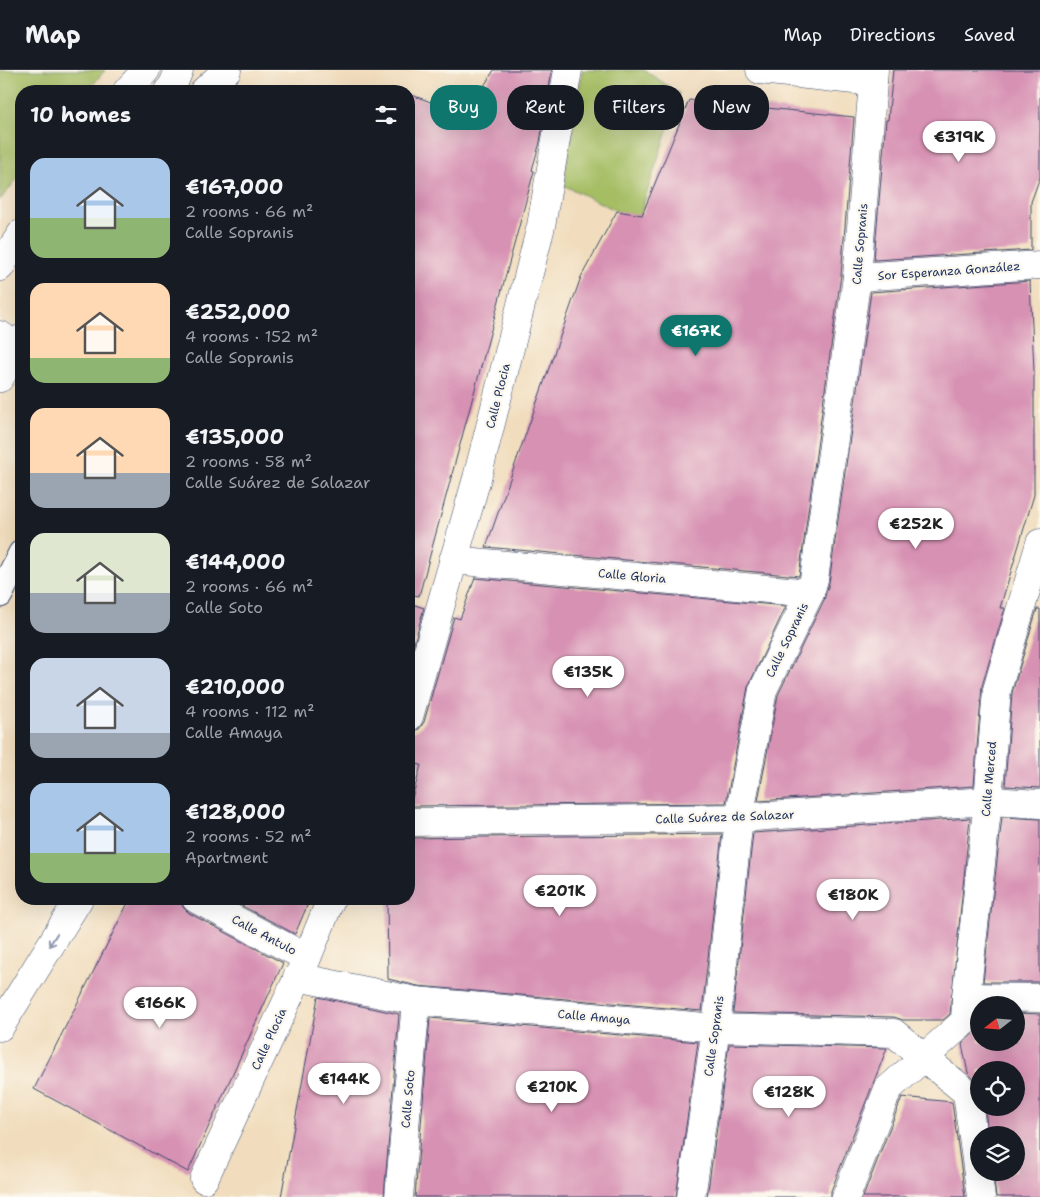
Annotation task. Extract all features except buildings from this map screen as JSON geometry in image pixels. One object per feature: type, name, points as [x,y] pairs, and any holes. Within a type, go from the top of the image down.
[{"type":"street","points":[[132,85],[146,70]]},
{"type":"street","points":[[174,85],[179,70]]},
{"type":"street","points":[[211,85],[227,70]]},
{"type":"street","name":"Calle Plocia","points":[[415,693],[477,478],[541,226],[568,70]]},
{"type":"street","points":[[760,70],[873,76]]},
{"type":"street","name":"Calle Sopranis","points":[[691,1197],[716,1028],[739,818],[763,690],[810,593],[814,579],[857,277],[873,76]]},
{"type":"street","points":[[0,267],[15,243]]},
{"type":"street","name":"Sor Esperanza González","points":[[857,277],[1040,265]]},
{"type":"street","points":[[0,378],[15,343]]},
{"type":"street","name":"Calle Merced","points":[[965,1009],[988,801],[996,690],[1031,601],[1040,543]]},
{"type":"street","name":"Calle Gloria","points":[[453,560],[810,593]]},
{"type":"street","name":"Calle Suárez de Salazar","points":[[415,822],[739,818],[988,801],[1040,804]]},
{"type":"street","points":[[0,1027],[75,905]]},
{"type":"street","name":"Calle Antulo","points":[[205,905],[302,968]]},
{"type":"street","name":"Calle Plocia","points":[[204,1179],[302,968],[328,905]]},
{"type":"street","name":"Calle Amaya","points":[[302,968],[416,1002],[716,1028],[894,1033],[924,1057]]},
{"type":"street","points":[[846,1197],[888,1089],[924,1057],[965,1009],[1040,998]]},
{"type":"street","name":"Calle Soto","points":[[399,1197],[416,1002]]},
{"type":"street","points":[[924,1057],[967,1093],[981,1197]]},
{"type":"lane","points":[[0,595],[15,565]]},
{"type":"green space","points":[[0,70],[105,70],[93,85],[15,85],[15,181],[0,200]]},
{"type":"green space","points":[[582,70],[644,70],[667,85],[594,85],[594,130],[667,130],[638,221],[563,185],[572,130],[584,130],[584,85],[580,85]]}]
